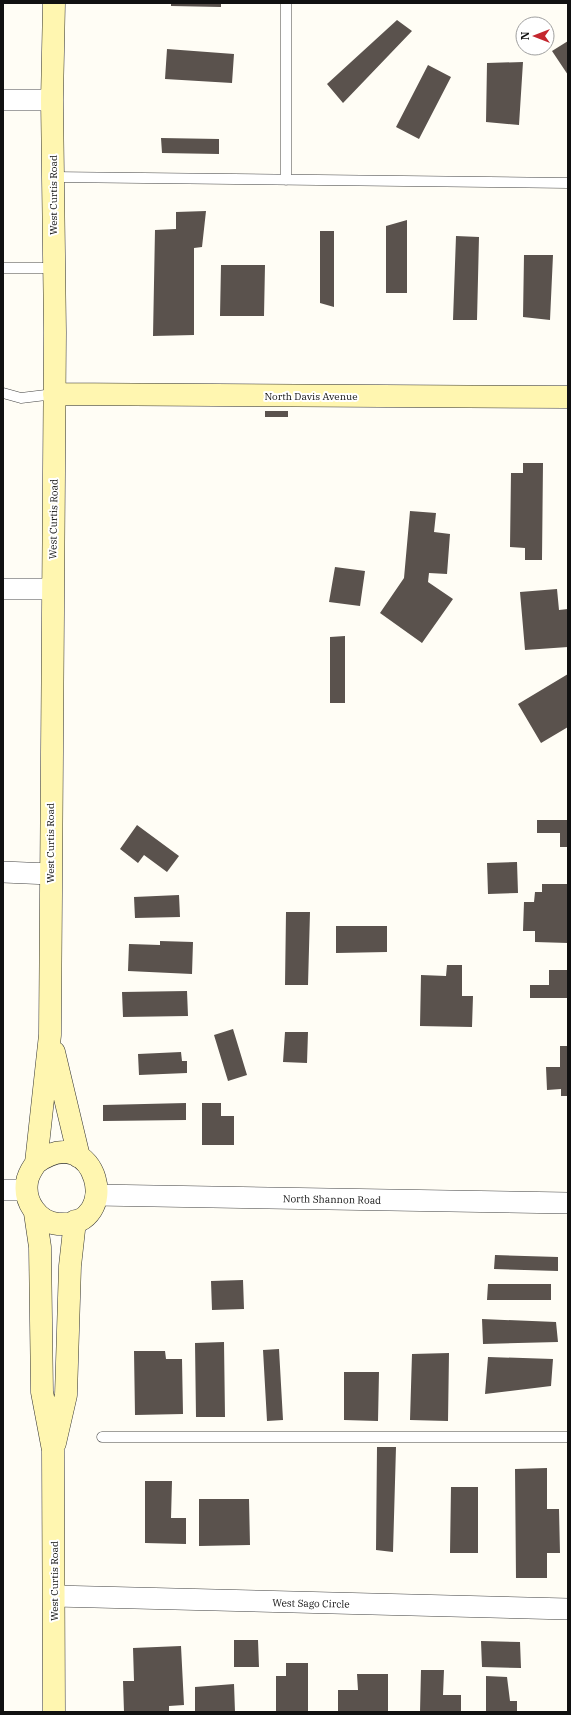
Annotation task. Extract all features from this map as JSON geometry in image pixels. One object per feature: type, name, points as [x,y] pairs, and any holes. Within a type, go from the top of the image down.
[{"type":"street","name":"West Curtis Road","points":[[36,1163],[50,1035],[54,394],[52,100],[54,3]]},
{"type":"street","points":[[3,100],[52,100]]},
{"type":"street","name":"North Davis Avenue","points":[[54,394],[568,397]]},
{"type":"street","points":[[3,590],[52,589]]},
{"type":"street","points":[[3,872],[50,874]]},
{"type":"street","name":"West Curtis Road","points":[[50,1035],[79,1157]]},
{"type":"street","points":[[61,1152],[79,1157],[92,1169],[97,1186],[96,1195],[89,1211],[75,1221],[64,1224],[44,1220],[36,1213],[29,1202],[26,1190],[27,1180],[31,1171],[36,1163],[44,1157],[61,1152]]},
{"type":"street","points":[[3,1190],[26,1190]]},
{"type":"street","name":"North Shannon Road","points":[[96,1195],[568,1203]]},
{"type":"street","name":"West Curtis Road","points":[[36,1213],[40,1247],[42,1392],[53,1450],[54,1712]]},
{"type":"street","name":"West Curtis Road","points":[[53,1450],[66,1395],[70,1266],[75,1221]]},
{"type":"street","name":"West Sago Circle","points":[[54,1596],[568,1609]]},
{"type":"lane","points":[[286,3],[286,180]]},
{"type":"lane","points":[[53,177],[568,182]]},
{"type":"lane","points":[[3,268],[53,268]]},
{"type":"lane","points":[[3,393],[21,398],[54,394]]},
{"type":"lane","points":[[102,1437],[568,1437]]},
{"type":"building","points":[[171,3],[221,3],[221,7],[171,6]]},
{"type":"building","points":[[397,20],[412,31],[343,103],[327,84]]},
{"type":"building","points":[[568,41],[568,75],[555,56],[555,49]]},
{"type":"building","points":[[167,49],[234,54],[232,83],[165,79]]},
{"type":"building","points":[[523,62],[519,125],[486,122],[487,63]]},
{"type":"building","points":[[428,65],[451,77],[419,139],[396,127]]},
{"type":"building","points":[[161,138],[219,139],[219,154],[162,153]]},
{"type":"building","points":[[206,211],[202,247],[194,248],[194,335],[153,336],[155,230],[176,229],[176,212]]},
{"type":"building","points":[[407,220],[407,293],[386,293],[386,226]]},
{"type":"building","points":[[320,231],[334,231],[334,307],[320,303]]},
{"type":"building","points":[[456,236],[479,237],[477,320],[453,320]]},
{"type":"building","points":[[524,255],[553,255],[550,320],[523,317]]},
{"type":"building","points":[[221,265],[265,265],[264,316],[220,316]]},
{"type":"building","points":[[265,411],[288,411],[288,417],[265,417]]},
{"type":"building","points":[[523,463],[543,463],[542,560],[525,560],[525,548],[510,547],[511,473],[523,473]]},
{"type":"building","points":[[410,511],[436,513],[434,532],[450,534],[447,574],[429,573],[428,582],[453,599],[422,643],[380,613],[404,578]]},
{"type":"building","points":[[335,567],[365,571],[360,606],[329,602]]},
{"type":"building","points":[[557,589],[559,610],[568,609],[568,647],[525,650],[520,592]]},
{"type":"building","points":[[345,636],[345,703],[330,703],[330,637]]},
{"type":"building","points":[[568,674],[568,727],[541,743],[518,704]]},
{"type":"building","points":[[537,820],[568,820],[568,847],[560,847],[560,833],[537,833]]},
{"type":"building","points":[[137,825],[179,856],[167,872],[144,855],[138,863],[120,849]]},
{"type":"building","points":[[517,862],[518,893],[488,894],[487,863]]},
{"type":"building","points":[[542,884],[568,884],[568,943],[535,942],[535,931],[523,931],[524,902],[534,902],[535,892],[542,892]]},
{"type":"building","points":[[179,895],[180,917],[135,918],[134,897]]},
{"type":"building","points":[[286,912],[310,912],[308,985],[285,985]]},
{"type":"building","points":[[336,926],[387,926],[387,952],[336,953]]},
{"type":"building","points":[[160,941],[193,942],[192,974],[128,971],[129,944],[160,945]]},
{"type":"building","points":[[447,965],[462,965],[462,996],[473,996],[472,1027],[420,1026],[421,975],[446,976]]},
{"type":"building","points":[[549,970],[568,970],[568,998],[530,998],[530,985],[549,985]]},
{"type":"building","points":[[187,991],[188,1016],[123,1017],[122,992]]},
{"type":"building","points":[[233,1029],[247,1075],[228,1081],[214,1035]]},
{"type":"building","points":[[285,1032],[308,1032],[307,1063],[283,1062]]},
{"type":"building","points":[[560,1046],[568,1046],[568,1096],[561,1096],[561,1089],[547,1090],[546,1067],[560,1067]]},
{"type":"building","points":[[181,1052],[182,1061],[187,1061],[187,1073],[139,1075],[138,1054]]},
{"type":"building","points":[[186,1103],[186,1120],[103,1121],[103,1105]]},
{"type":"building","points":[[202,1103],[221,1103],[221,1116],[234,1116],[234,1145],[202,1145]]},
{"type":"building","points":[[495,1255],[558,1257],[558,1271],[494,1269]]},
{"type":"building","points":[[243,1280],[244,1309],[212,1310],[211,1281]]},
{"type":"building","points":[[488,1284],[551,1284],[551,1300],[487,1300]]},
{"type":"building","points":[[482,1319],[556,1322],[558,1342],[483,1344]]},
{"type":"building","points":[[224,1342],[225,1417],[196,1417],[195,1343]]},
{"type":"building","points":[[279,1349],[283,1420],[267,1421],[263,1350]]},
{"type":"building","points":[[134,1351],[165,1351],[166,1359],[182,1359],[183,1414],[135,1415]]},
{"type":"building","points":[[449,1353],[448,1421],[410,1420],[412,1354]]},
{"type":"building","points":[[488,1357],[553,1359],[551,1386],[485,1394]]},
{"type":"building","points":[[344,1372],[379,1372],[378,1421],[344,1420]]},
{"type":"building","points":[[377,1447],[396,1447],[393,1552],[376,1550]]},
{"type":"building","points":[[547,1468],[547,1509],[559,1509],[560,1553],[547,1553],[547,1578],[516,1578],[515,1469]]},
{"type":"building","points":[[145,1481],[172,1481],[171,1518],[186,1518],[186,1544],[145,1543]]},
{"type":"building","points":[[451,1487],[478,1487],[478,1553],[450,1553]]},
{"type":"building","points":[[199,1499],[249,1499],[250,1545],[199,1546]]},
{"type":"building","points":[[234,1640],[258,1640],[259,1667],[234,1667]]},
{"type":"building","points":[[481,1641],[520,1642],[521,1668],[482,1667]]},
{"type":"building","points":[[181,1646],[184,1705],[169,1706],[169,1712],[124,1712],[123,1681],[134,1681],[133,1648]]},
{"type":"building","points":[[286,1663],[308,1663],[308,1712],[276,1712],[276,1676],[286,1676]]},
{"type":"building","points":[[421,1670],[444,1670],[443,1695],[461,1695],[461,1712],[420,1712]]},
{"type":"building","points":[[357,1674],[388,1674],[388,1712],[338,1712],[338,1690],[358,1690]]},
{"type":"building","points":[[486,1676],[507,1677],[510,1701],[517,1701],[517,1712],[486,1712]]},
{"type":"building","points":[[234,1684],[235,1712],[195,1712],[195,1687]]}]
